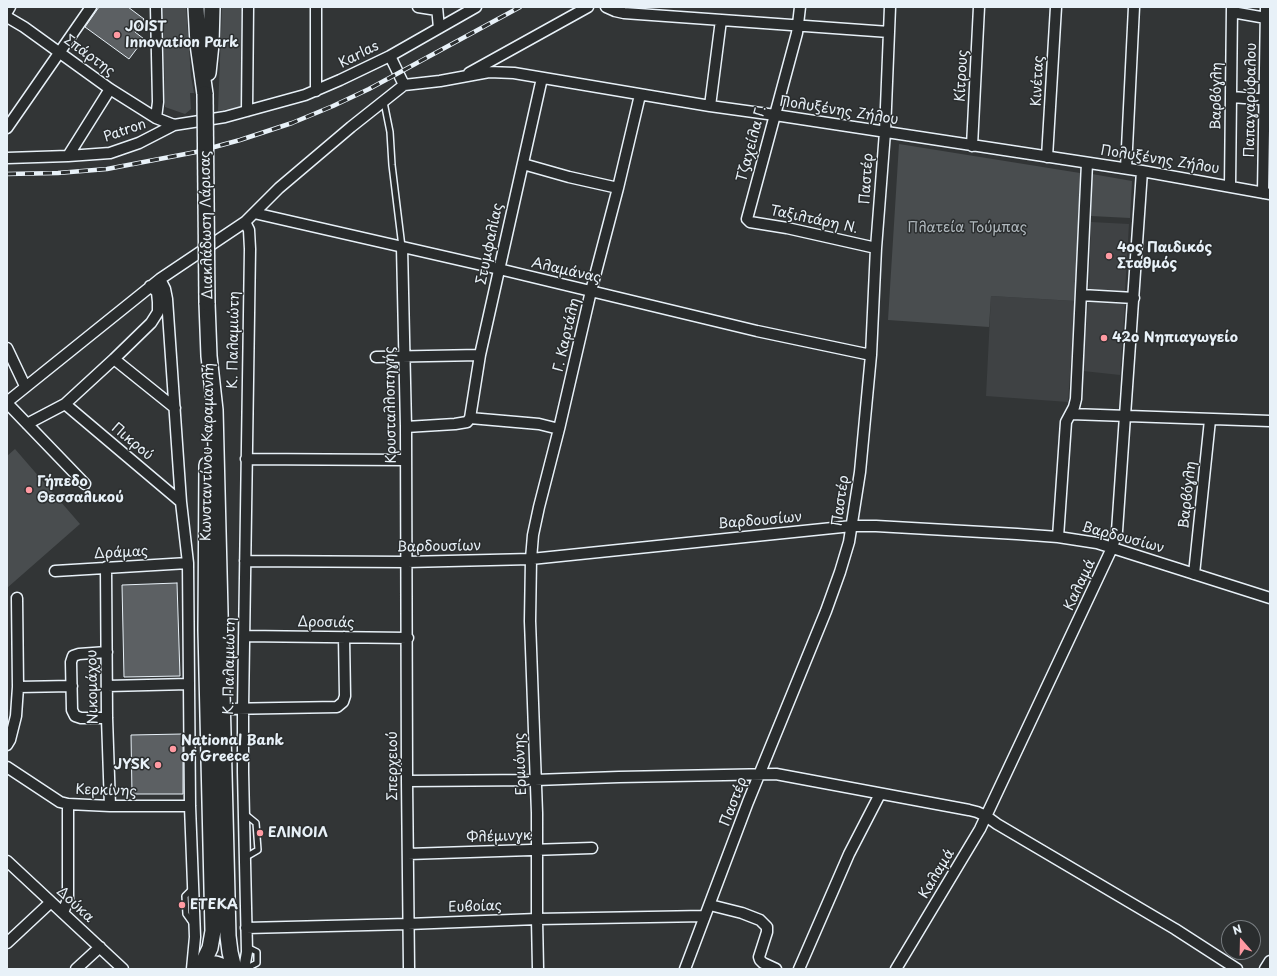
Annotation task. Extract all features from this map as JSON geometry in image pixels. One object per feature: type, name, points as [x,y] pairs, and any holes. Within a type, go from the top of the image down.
[{"type":"main road","name":"Διακλάδωση Λάρισας","points":[[196,7],[198,44],[205,94],[209,356]]},
{"type":"main road","name":"Διακλάδωση Λάρισας","points":[[205,94],[211,44],[212,7]]},
{"type":"main road","name":"Κωνσταντίνου Καραμανλή","points":[[209,356],[215,410],[228,936],[234,969]]},
{"type":"main road","name":"Κωνσταντίνου Καραμανλή","points":[[197,968],[210,948],[213,931],[206,630],[206,410],[209,356]]},
{"type":"main road","points":[[197,968],[216,964],[230,969]]},
{"type":"street","points":[[7,12],[10,7]]},
{"type":"street","points":[[7,128],[91,7]]},
{"type":"street","points":[[156,7],[158,102],[156,118]]},
{"type":"street","points":[[247,111],[248,7]]},
{"type":"street","points":[[316,7],[316,91]]},
{"type":"street","points":[[418,7],[437,9],[439,28]]},
{"type":"street","name":"Karlas","points":[[247,111],[288,101],[346,78],[390,56],[476,7]]},
{"type":"street","points":[[462,77],[588,7]]},
{"type":"street","points":[[606,7],[615,11],[624,12],[889,32]]},
{"type":"street","name":"Τζαχείλα Γ.","points":[[747,219],[798,25],[800,7]]},
{"type":"street","name":"Παστέρ","points":[[685,969],[760,775],[826,611],[844,559],[852,526],[860,472],[871,355],[876,248],[885,132],[890,7]]},
{"type":"street","name":"Κίτρους","points":[[972,146],[979,7]]},
{"type":"street","name":"Κινέτας","points":[[1047,156],[1056,7]]},
{"type":"street","points":[[1126,168],[1134,7]]},
{"type":"street","name":"Παπαγαρύφαλου","points":[[1266,7],[1266,193]]},
{"type":"street","points":[[1232,10],[1266,18]]},
{"type":"street","name":"Βαρβόγλη","points":[[1230,186],[1232,10]]},
{"type":"street","name":"Σπάρτης","points":[[7,16],[60,52],[110,89],[156,118],[174,125]]},
{"type":"street","points":[[710,106],[721,20]]},
{"type":"street","points":[[85,484],[7,402],[150,286],[245,222],[279,188],[351,127],[404,85],[390,56]]},
{"type":"street","name":"Πολυξένης Ζήλου","points":[[404,85],[440,81],[489,72],[502,72],[710,106],[1126,168],[1266,193]]},
{"type":"street","name":"Στυμφαλίας","points":[[470,418],[480,355],[542,78]]},
{"type":"street","points":[[68,156],[110,89]]},
{"type":"street","name":"Γ. Καρτάλη","points":[[531,559],[534,526],[640,95]]},
{"type":"street","points":[[1232,97],[1267,99]]},
{"type":"street","name":"Patron","points":[[7,158],[110,153],[151,138],[174,125],[217,118],[247,111]]},
{"type":"street","points":[[1058,537],[1066,422],[1071,414],[1076,399],[1087,163]]},
{"type":"street","points":[[523,164],[618,188]]},
{"type":"street","name":"Καλαμά","points":[[896,969],[980,829],[1112,548],[1117,531],[1142,171]]},
{"type":"street","name":"Αλαμάνας","points":[[254,213],[402,246],[757,331],[871,355]]},
{"type":"street","name":"Ταξιλτάρη Ν.","points":[[747,219],[750,222],[787,228],[876,248]]},
{"type":"street","name":"Κ. Παλαμιώτη","points":[[244,969],[247,947],[243,709],[250,249],[249,230],[245,222]]},
{"type":"street","name":"Κρυσταλλοπηγής","points":[[402,246],[405,356],[407,562]]},
{"type":"street","name":"Κωνσταντίνου Καραμανλή","points":[[160,279],[165,288],[167,299],[181,502],[188,563],[190,806],[197,968]]},
{"type":"street","points":[[27,424],[65,404],[152,323],[157,316],[158,297],[157,292],[150,286]]},
{"type":"street","points":[[1081,295],[1134,298]]},
{"type":"street","points":[[7,348],[25,386]]},
{"type":"street","points":[[376,357],[480,355]]},
{"type":"street","points":[[114,359],[175,408]]},
{"type":"street","name":"Πικρού","points":[[65,404],[181,502]]},
{"type":"street","points":[[1071,414],[1270,421]]},
{"type":"street","points":[[406,427],[456,424],[467,422],[470,418],[539,424],[559,429]]},
{"type":"street","name":"Βαρβόγλη","points":[[1194,574],[1210,420]]},
{"type":"street","points":[[246,459],[406,460]]},
{"type":"street","name":"Βαρδουσίων","points":[[245,561],[407,562],[531,559],[852,526],[1017,534],[1058,537],[1097,543],[1270,598]]},
{"type":"street","name":"Ερμιόνης","points":[[531,559],[530,621],[537,813],[538,969]]},
{"type":"street","name":"Σπερχειού","points":[[407,562],[409,969]]},
{"type":"street","name":"Δράμας","points":[[55,571],[188,563]]},
{"type":"street","name":"Νικομάχου","points":[[106,567],[107,718],[110,806]]},
{"type":"street","points":[[7,745],[10,740],[16,716],[18,687],[17,598]]},
{"type":"street","name":"Δροσιάς","points":[[244,636],[408,638]]},
{"type":"street","points":[[223,709],[337,707],[343,702],[345,696],[344,638]]},
{"type":"street","points":[[107,652],[79,654],[73,656],[71,662],[72,710],[76,716],[81,718],[107,718]]},
{"type":"street","points":[[107,686],[190,684]]},
{"type":"street","points":[[18,687],[72,686]]},
{"type":"street","name":"Κερκίνης","points":[[7,767],[60,802],[68,804],[110,806],[190,806]]},
{"type":"street","points":[[407,781],[535,780],[644,776],[776,774],[969,810],[986,816],[997,824],[1175,929],[1237,969]]},
{"type":"street","points":[[799,969],[849,854],[880,794]]},
{"type":"street","points":[[63,913],[68,900],[68,804]]},
{"type":"street","name":"Φλέμινγκ","points":[[408,854],[592,848]]},
{"type":"street","name":"Δούκα","points":[[7,861],[123,969]]},
{"type":"street","points":[[7,943],[51,902]]},
{"type":"street","points":[[710,904],[760,920],[766,927],[767,932],[759,957],[763,963],[775,969]]},
{"type":"street","name":"Ευβοίας","points":[[246,928],[537,919],[705,916]]},
{"type":"street","points":[[76,969],[100,947]]},
{"type":"street","points":[[1265,969],[1270,961]]},
{"type":"lane","points":[[384,102],[390,132],[392,165],[402,246]]},
{"type":"shaded area","name":"4ος Παιδικός Σταθμός","points":[[1091,222],[1129,224],[1125,291],[1089,289]]},
{"type":"shaded area","points":[[991,296],[1075,301],[1068,402],[986,396]]},
{"type":"shaded area","name":"42ο Νηπιαγωγείο","points":[[1088,302],[1125,304],[1120,375],[1083,371]]},
{"type":"green space","points":[[163,7],[186,7],[191,76],[194,93],[190,93],[191,109],[185,114],[165,107]]},
{"type":"green space","points":[[222,7],[244,7],[242,107],[218,111]]},
{"type":"green space","name":"Πλατεία Τούμπας","points":[[899,144],[1080,173],[1075,301],[991,296],[989,327],[888,320]]},
{"type":"green space","points":[[1092,174],[1132,181],[1130,218],[1091,216]]},
{"type":"green space","name":"Γήπεδο Θεσσαλικού","points":[[15,449],[80,524],[7,588],[7,456]]},
{"type":"building","name":"JOIST Innovation Park","points":[[99,7],[128,7],[144,19],[135,32],[144,39],[129,59],[85,27]]},
{"type":"building","points":[[177,583],[180,676],[124,677],[122,585]]},
{"type":"building","name":"JYSK","points":[[183,734],[183,794],[132,794],[131,735]]},
{"type":"railway","points":[[7,174],[58,173],[107,169],[196,152],[240,140],[292,123],[369,89],[520,7]]},
{"type":"place","name":"JOIST Innovation Park","points":[[117,35]]},
{"type":"place","name":"4ος Παιδικός Σταθμός","points":[[1109,256]]},
{"type":"place","name":"42ο Νηπιαγωγείο","points":[[1104,338]]},
{"type":"place","name":"Γήπεδο Θεσσαλικού","points":[[29,490]]},
{"type":"place","name":"National Bank of Greece","points":[[173,749]]},
{"type":"place","name":"JYSK","points":[[158,765]]},
{"type":"place","name":"ΕΛΙΝΟΙΛ","points":[[260,833]]},
{"type":"place","name":"ΕΤΕΚΑ","points":[[182,905]]}]
